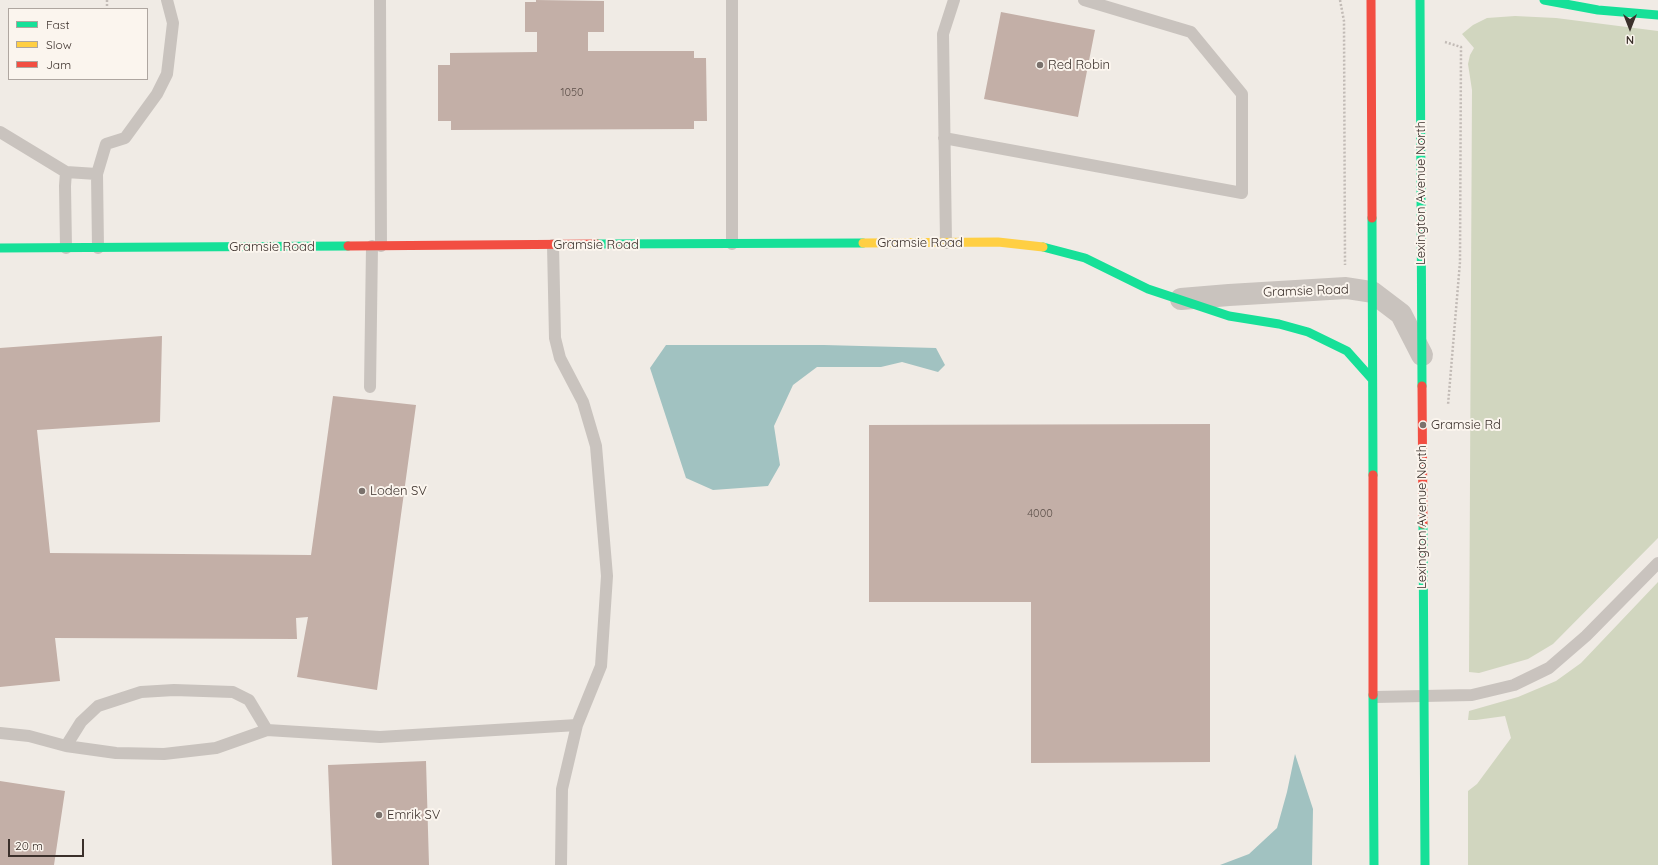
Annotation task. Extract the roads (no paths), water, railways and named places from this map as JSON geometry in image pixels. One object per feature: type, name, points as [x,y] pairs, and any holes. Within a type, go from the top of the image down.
[{"type":"main road","points":[[1371,0],[1375,697],[1374,865]]},
{"type":"main road","name":"Lexington Avenue North","points":[[1420,0],[1425,865]]},
{"type":"main road","points":[[1544,0],[1598,10],[1658,15]]},
{"type":"main road","name":"Gramsie Road","points":[[0,248],[998,242],[1040,246],[1085,258],[1148,289],[1229,316],[1279,324],[1308,332],[1347,351],[1372,379]]},
{"type":"street","name":"Gramsie Road","points":[[1181,299],[1229,294],[1346,288],[1372,292],[1401,314],[1422,355]]},
{"type":"lane","points":[[98,248],[97,174],[106,144],[125,138],[156,94],[167,74],[173,23],[167,0]]},
{"type":"lane","points":[[370,387],[377,246],[380,0]]},
{"type":"lane","points":[[732,0],[732,244]]},
{"type":"lane","points":[[946,243],[943,34],[954,0]]},
{"type":"lane","points":[[944,138],[1242,193],[1242,94],[1192,32],[1084,0]]},
{"type":"lane","points":[[0,132],[66,172],[97,174]]},
{"type":"lane","points":[[66,172],[66,248]]},
{"type":"lane","points":[[553,245],[555,338],[560,358],[583,402],[596,446],[607,576],[601,666],[577,725],[562,789],[561,865]]},
{"type":"lane","points":[[1375,697],[1472,695],[1514,685],[1549,668],[1586,636],[1658,563]]},
{"type":"lane","points":[[66,746],[81,722],[98,706],[141,692],[174,690],[233,692],[249,700],[267,730]]},
{"type":"lane","points":[[0,733],[29,736],[66,746],[116,753],[164,754],[216,748],[267,730],[380,737],[577,725]]},
{"type":"water","points":[[666,345],[824,345],[936,348],[945,365],[938,372],[902,362],[881,367],[817,367],[793,385],[774,426],[780,465],[768,486],[713,490],[686,478],[650,368]]},
{"type":"water","points":[[1295,754],[1313,809],[1312,865],[1220,865],[1249,854],[1277,828],[1287,792]]},
{"type":"place","name":"Red Robin","points":[[1040,65]]},
{"type":"place","name":"Gramsie Rd","points":[[1423,425]]},
{"type":"place","name":"Loden SV","points":[[362,491]]},
{"type":"place","name":"Emrik SV","points":[[379,815]]}]
